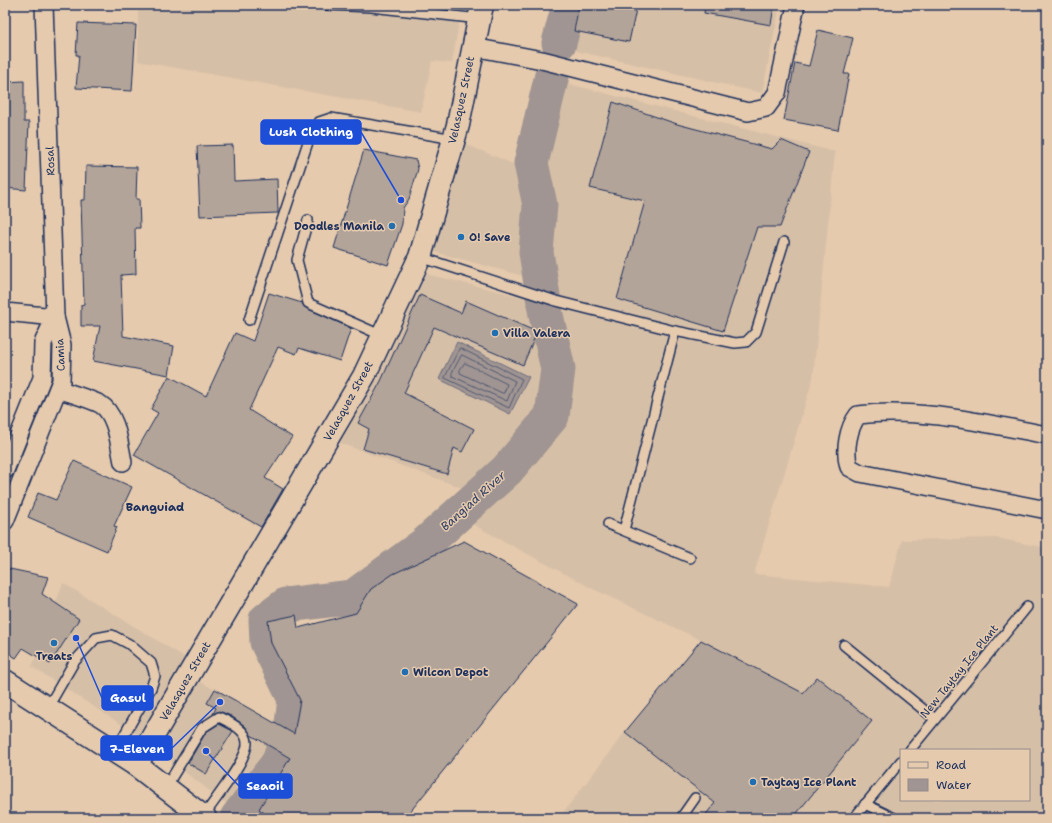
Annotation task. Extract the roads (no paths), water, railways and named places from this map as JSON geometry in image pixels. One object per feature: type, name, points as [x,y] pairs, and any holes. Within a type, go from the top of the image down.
[{"type":"main road","name":"Velasquez Street","points":[[136,765],[364,376],[420,257],[454,139],[481,12]]},
{"type":"main road","points":[[5,681],[136,765],[204,817]]},
{"type":"street","name":"Rosal","points":[[44,5],[55,317]]},
{"type":"street","points":[[473,47],[542,60],[748,112],[766,108],[777,93],[796,5]]},
{"type":"street","points":[[5,312],[55,317]]},
{"type":"street","name":"Camia","points":[[5,521],[61,381],[62,345],[55,317]]},
{"type":"street","name":"Camia","points":[[5,470],[42,378],[43,343],[55,317]]},
{"type":"street","points":[[58,389],[101,405],[110,413],[123,462]]},
{"type":"street","points":[[1047,435],[931,415],[858,415],[851,424],[847,458],[849,467],[860,473],[1047,510]]},
{"type":"lane","points":[[326,5],[481,12]]},
{"type":"lane","points":[[249,320],[311,133],[319,122],[331,118],[454,139]]},
{"type":"lane","points":[[308,220],[297,260],[308,303],[383,336]]},
{"type":"lane","points":[[420,257],[556,301],[675,331],[735,343],[746,342],[756,332],[784,242]]},
{"type":"lane","points":[[624,530],[675,331]]},
{"type":"lane","points":[[608,524],[690,558]]},
{"type":"lane","name":"New Taytay Ice Plant","points":[[911,749],[1027,608]]},
{"type":"lane","points":[[47,708],[74,662],[96,638],[112,635],[129,644],[152,663],[155,676],[150,688],[115,751]]},
{"type":"lane","points":[[844,645],[935,719]]},
{"type":"lane","points":[[166,788],[202,728],[219,717],[232,723],[244,734],[248,743],[241,762],[204,817]]},
{"type":"lane","points":[[854,818],[900,761]]},
{"type":"lane","points":[[681,818],[695,798]]},
{"type":"lane","points":[[865,804],[894,818]]},
{"type":"water","points":[[457,342],[529,377],[510,414],[439,379]]},
{"type":"waterway","name":"Bangiad River","points":[[559,43],[569,5]]},
{"type":"waterway","name":"Bangiad River","points":[[237,818],[278,763],[292,724],[295,699],[267,642],[266,620],[286,605],[353,597],[425,544],[507,470],[552,416],[558,369],[546,315],[536,252],[540,205],[531,163],[553,71]]},
{"type":"place","name":"Lush Clothing","points":[[401,200]]},
{"type":"place","name":"Doodles Manila","points":[[392,226]]},
{"type":"place","name":"O! Save","points":[[461,237]]},
{"type":"place","name":"Villa Valera","points":[[495,333]]},
{"type":"place","name":"Gasul","points":[[76,638]]},
{"type":"place","name":"Treats","points":[[54,643]]},
{"type":"place","name":"Wilcon Depot","points":[[405,672]]},
{"type":"place","name":"7-Eleven","points":[[220,702]]},
{"type":"place","name":"Seaoil","points":[[206,751]]},
{"type":"place","name":"Taytay Ice Plant","points":[[753,782]]},
{"type":"district","name":"Banguiad","points":[[155,507]]}]
